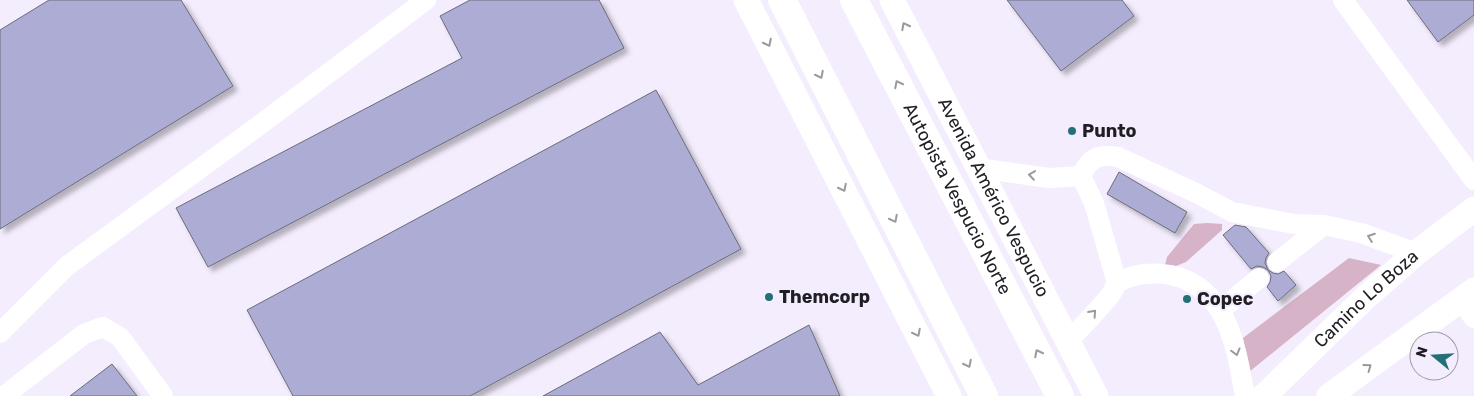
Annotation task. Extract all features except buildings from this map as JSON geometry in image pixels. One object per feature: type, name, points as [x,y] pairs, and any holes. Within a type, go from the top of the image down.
[{"type":"highway","points":[[782,0],[984,396]]},
{"type":"highway","name":"Autopista Vespucio Norte","points":[[854,0],[1060,396]]},
{"type":"main road","points":[[746,0],[949,396]]},
{"type":"main road","name":"Avenida Américo Vespucio","points":[[892,0],[1096,396]]},
{"type":"main road","name":"Camino Lo Boza","points":[[1264,396],[1366,297],[1416,253],[1474,209]]},
{"type":"main road","points":[[1329,396],[1469,303]]},
{"type":"lane","points":[[0,333],[67,266],[426,0]]},
{"type":"lane","points":[[1343,0],[1474,180]]},
{"type":"lane","points":[[1080,176],[1094,158],[1105,155],[1118,157],[1194,192],[1232,212],[1294,224],[1324,226],[1361,234],[1416,253]]},
{"type":"lane","points":[[978,168],[1049,178],[1080,176]]},
{"type":"lane","points":[[1080,176],[1094,202],[1117,283]]},
{"type":"lane","points":[[1277,262],[1324,226]]},
{"type":"lane","points":[[1068,342],[1112,293],[1117,283],[1147,274],[1178,277],[1203,290],[1221,310],[1232,337],[1245,396]]},
{"type":"lane","points":[[1221,310],[1259,278]]},
{"type":"lane","points":[[4,396],[84,334],[103,327],[120,337],[163,396]]},
{"type":"shaded area","points":[[1194,224],[1222,224],[1222,230],[1186,262],[1171,268],[1165,265],[1167,257]]},
{"type":"shaded area","points":[[1349,258],[1381,265],[1249,372],[1243,338]]},
{"type":"place","name":"Punto","points":[[1072,131]]},
{"type":"place","name":"Themcorp","points":[[769,297]]},
{"type":"place","name":"Copec","points":[[1187,299]]}]
